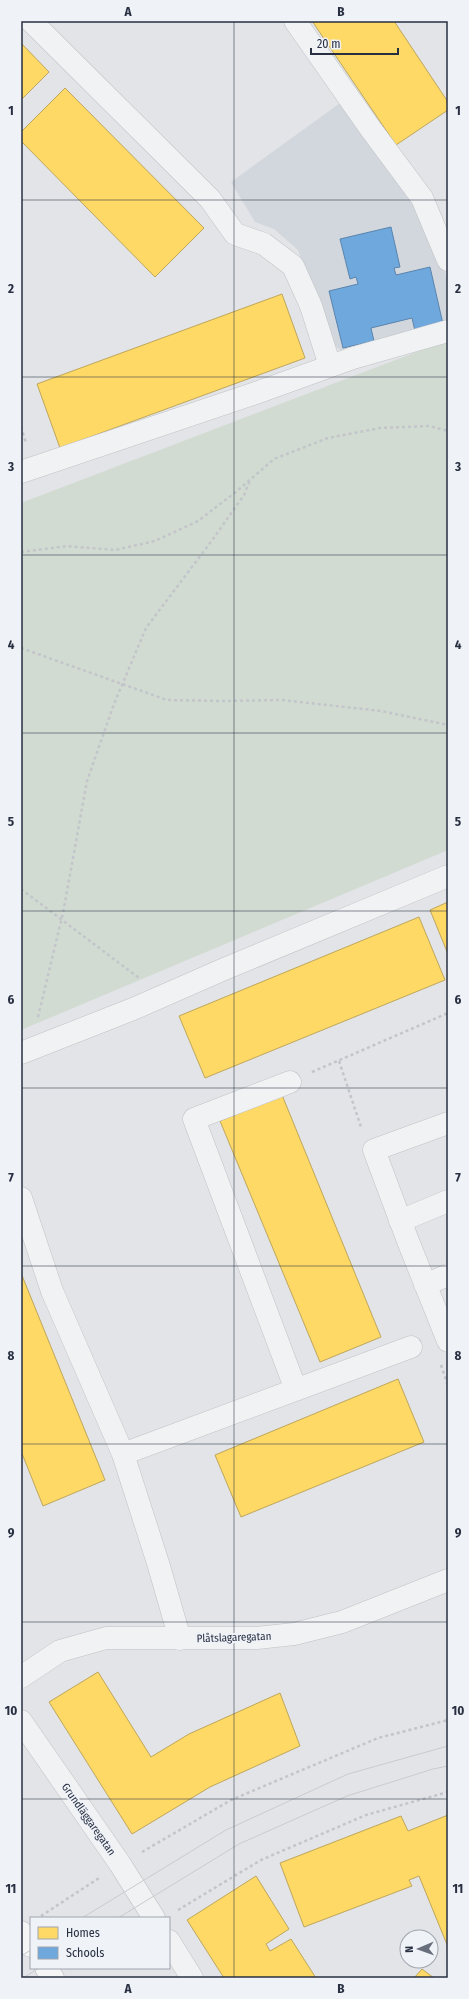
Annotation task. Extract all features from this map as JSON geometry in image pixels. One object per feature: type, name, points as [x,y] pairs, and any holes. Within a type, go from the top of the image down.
[{"type":"highway","points":[[21,1932],[30,1945]]},
{"type":"highway","points":[[47,1969],[53,1978]]},
{"type":"street","points":[[31,21],[210,198],[235,234],[264,244],[294,266],[311,306],[330,366]]},
{"type":"street","points":[[295,21],[370,128],[422,198],[448,260]]},
{"type":"street","points":[[21,472],[330,366],[400,343],[448,331]]},
{"type":"street","points":[[26,1051],[163,996],[448,876]]},
{"type":"street","points":[[290,1082],[194,1119],[296,1390]]},
{"type":"street","points":[[448,1123],[374,1150],[400,1221],[448,1341]]},
{"type":"street","points":[[21,1198],[52,1291],[123,1454],[158,1563],[180,1639]]},
{"type":"street","points":[[400,1221],[448,1201]]},
{"type":"street","points":[[425,1285],[448,1275]]},
{"type":"street","points":[[123,1454],[411,1347]]},
{"type":"street","name":"Plåtslagaregatan","points":[[21,1677],[60,1651],[106,1638],[257,1638],[294,1634],[342,1622],[448,1580]]},
{"type":"street","name":"Grundläggaregatan","points":[[21,1721],[120,1864],[153,1917]]},
{"type":"street","points":[[170,1944],[192,1978]]},
{"type":"path","points":[[21,552],[67,546],[115,550],[155,542],[198,521],[274,459],[328,438],[380,428],[429,426],[448,431]]},
{"type":"path","points":[[26,1051],[62,918],[86,781],[122,684],[146,628],[213,540],[244,495],[250,480]]},
{"type":"path","points":[[21,648],[167,700],[222,702],[282,700],[381,711],[448,725]]},
{"type":"path","points":[[21,889],[62,918],[163,996]]},
{"type":"path","points":[[290,1082],[448,1012]]},
{"type":"path","points":[[39,1917],[120,1864],[231,1800],[378,1738],[448,1720]]},
{"type":"path","points":[[177,1910],[261,1860],[366,1815],[448,1792]]},
{"type":"shaded area","points":[[343,101],[416,210],[426,217],[448,281],[448,324],[342,351],[332,344],[298,250],[274,229],[255,222],[231,182]]},
{"type":"shaded area","points":[[448,340],[448,850],[21,1030],[21,503]]},
{"type":"building: Homes","points":[[312,21],[394,21],[448,102],[448,110],[396,145]]},
{"type":"building: Homes","points":[[21,43],[49,72],[21,100]]},
{"type":"building: Homes","points":[[65,88],[204,228],[155,277],[21,141],[21,132]]},
{"type":"building: Homes","points":[[282,294],[305,358],[60,448],[37,384]]},
{"type":"building: Homes","points":[[448,902],[448,954],[430,910]]},
{"type":"building: Homes","points":[[419,917],[445,980],[205,1078],[179,1016]]},
{"type":"building: Homes","points":[[282,1095],[381,1337],[320,1362],[220,1121]]},
{"type":"building: Homes","points":[[21,1273],[105,1480],[43,1506],[21,1451]]},
{"type":"building: Homes","points":[[398,1379],[424,1442],[241,1517],[215,1455]]},
{"type":"building: Homes","points":[[98,1672],[151,1757],[189,1734],[280,1693],[300,1746],[210,1787],[132,1834],[49,1702]]},
{"type":"building: Homes","points":[[448,1815],[448,1947],[419,1876],[409,1880],[412,1886],[304,1927],[280,1863],[401,1816],[408,1831]]},
{"type":"building: Homes","points":[[256,1876],[289,1929],[266,1944],[270,1951],[291,1939],[316,1978],[224,1978],[187,1920]]},
{"type":"building: Homes","points":[[422,1969],[434,1978],[414,1978]]},
{"type":"building: Schools","points":[[391,227],[400,267],[394,268],[396,275],[430,267],[443,324],[415,331],[412,318],[371,328],[374,341],[343,348],[329,291],[358,284],[356,277],[350,279],[340,239]]},
{"type":"tram line","points":[[84,1917],[226,1830],[348,1774],[448,1746]]},
{"type":"tram line","points":[[120,1917],[239,1844],[347,1796],[433,1769],[448,1766]]},
{"type":"tram line","points":[[21,1956],[30,1951]]},
{"type":"tram line","points":[[23,1978],[37,1969]]}]
